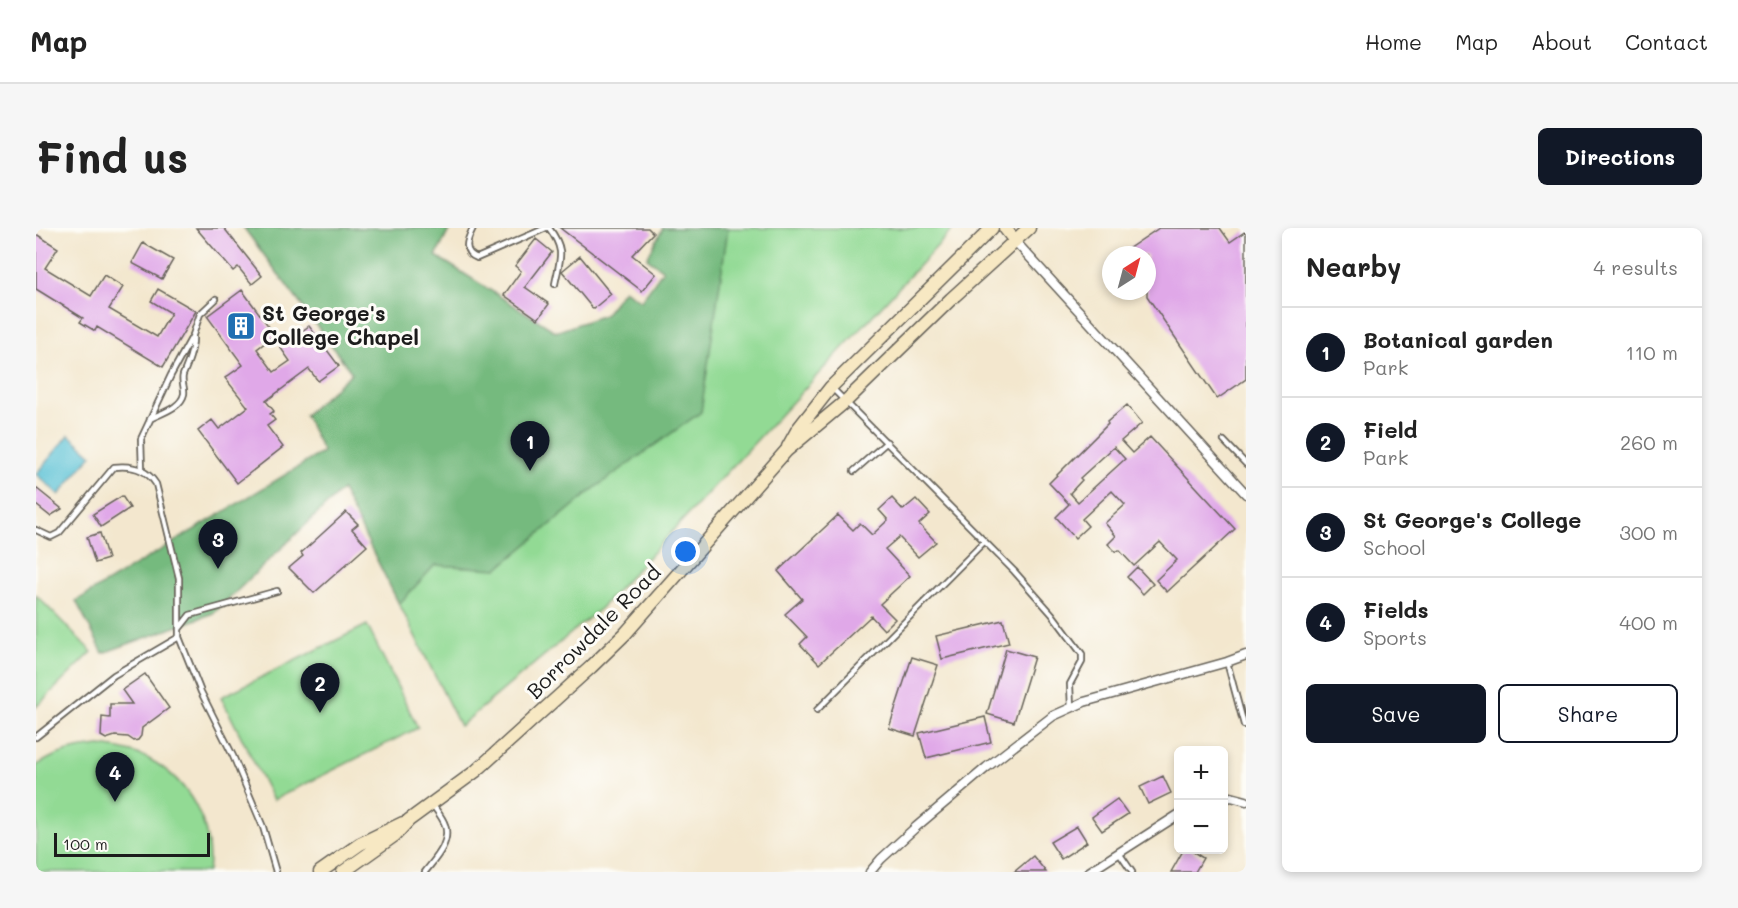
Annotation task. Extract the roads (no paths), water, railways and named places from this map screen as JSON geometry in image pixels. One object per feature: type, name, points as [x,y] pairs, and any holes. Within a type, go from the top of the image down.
[{"type":"main road","name":"Borrowdale Road","points":[[786,451],[798,429],[831,387],[992,228]]},
{"type":"main road","points":[[1005,228],[1016,241]]},
{"type":"main road","name":"Borrowdale Road","points":[[344,872],[476,771],[625,634],[786,451],[846,401],[951,299],[1029,228]]},
{"type":"main road","name":"Borrowdale Road","points":[[320,872],[360,844],[410,820]]},
{"type":"street","points":[[1016,241],[1246,494]]},
{"type":"street","points":[[870,872],[899,841],[987,767],[1053,716],[1084,702],[1246,655]]},
{"type":"street","points":[[1228,798],[1246,801]]},
{"type":"street","points":[[1089,872],[1174,818]]},
{"type":"lane","points":[[473,228],[467,241],[467,249],[470,255],[477,258],[547,228],[559,241],[561,249],[555,284]]},
{"type":"lane","points":[[142,470],[141,439],[193,335],[200,314],[216,299]]},
{"type":"lane","points":[[150,419],[179,402],[185,392],[182,381],[193,346],[193,335]]},
{"type":"lane","points":[[171,375],[182,381]]},
{"type":"lane","points":[[831,387],[1014,571],[1082,654],[1082,662],[1070,684],[1071,708]]},
{"type":"lane","points":[[1224,441],[1246,464]]},
{"type":"lane","points":[[854,471],[887,442]]},
{"type":"lane","points":[[36,530],[51,537],[59,533],[114,467],[128,465],[151,475],[156,484],[178,570],[178,637],[263,827],[276,872]]},
{"type":"lane","points":[[817,710],[984,542]]},
{"type":"lane","points":[[178,637],[179,627],[190,615],[277,591]]},
{"type":"lane","points":[[36,737],[114,675],[178,637]]},
{"type":"lane","points":[[1227,662],[1244,725]]},
{"type":"lane","points":[[425,872],[446,840],[446,824],[432,804]]},
{"type":"lane","points":[[1119,853],[1132,872]]},
{"type":"water","points":[[69,435],[92,455],[59,495],[36,474]]},
{"type":"place","name":"St George's College Chapel","points":[[241,326]]},
{"type":"place","name":"Botanical garden","points":[[530,471]]},
{"type":"place","name":"St George's College","points":[[218,569]]},
{"type":"place","name":"Field","points":[[320,713]]},
{"type":"place","name":"Fields","points":[[115,802]]}]
